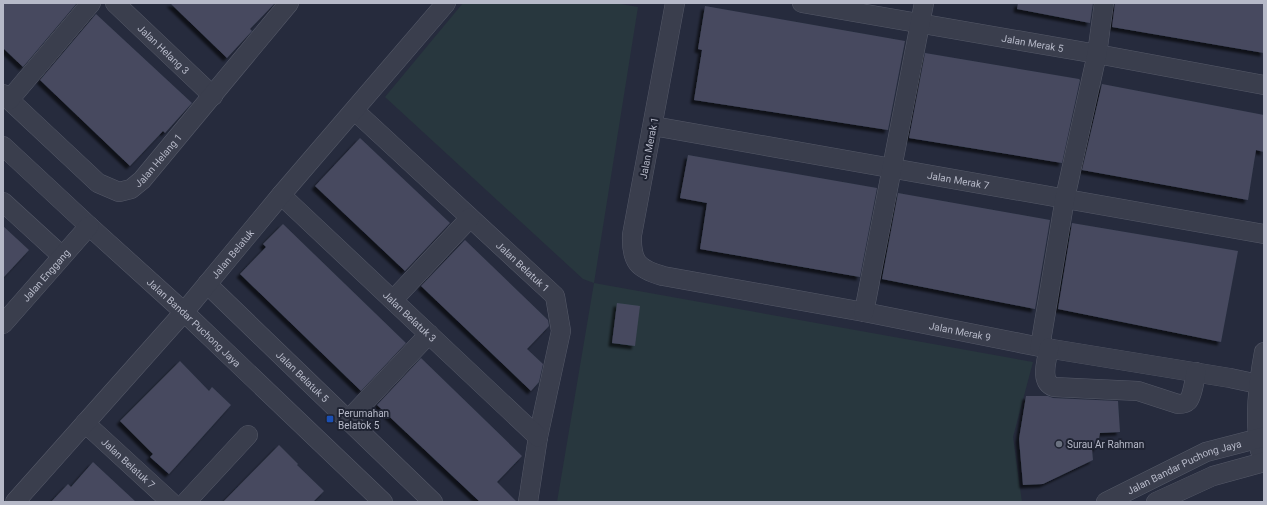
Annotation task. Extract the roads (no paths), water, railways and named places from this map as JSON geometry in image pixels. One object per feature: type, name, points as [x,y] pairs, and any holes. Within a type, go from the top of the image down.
[{"type":"street","points":[[6,97],[91,3]]},
{"type":"street","name":"Jalan Helang 3","points":[[115,3],[213,96]]},
{"type":"street","name":"Jalan Helang 1","points":[[6,97],[98,183],[119,192],[131,189],[142,180],[289,3]]},
{"type":"street","name":"Jalan Belatuk","points":[[15,502],[184,312],[281,195],[355,111],[446,3]]},
{"type":"street","name":"Jalan Merak 1","points":[[663,276],[651,273],[642,268],[635,259],[631,248],[632,235],[675,3]]},
{"type":"street","name":"Jalan Merak 5","points":[[802,3],[1097,54],[1264,85]]},
{"type":"street","points":[[864,312],[924,3]]},
{"type":"street","points":[[1104,3],[1097,54],[1065,198],[1045,347],[1046,381],[1049,385],[1054,387],[1138,391],[1178,404],[1183,404],[1188,401],[1190,397],[1196,372]]},
{"type":"street","name":"Jalan Belatuk 1","points":[[355,111],[555,296],[561,331],[538,437],[528,502]]},
{"type":"street","name":"Jalan Merak 7","points":[[653,126],[1264,234]]},
{"type":"street","name":"Jalan Bandar Puchong Jaya","points":[[3,146],[184,312],[383,502]]},
{"type":"street","name":"Jalan Belatuk 3","points":[[281,195],[538,437]]},
{"type":"street","points":[[3,202],[62,256]]},
{"type":"street","points":[[393,300],[470,218]]},
{"type":"street","name":"Jalan Enggang","points":[[3,324],[89,226]]},
{"type":"street","name":"Jalan Merak 9","points":[[663,276],[864,312],[1045,347],[1196,372],[1258,384]]},
{"type":"street","name":"Jalan Belatuk 5","points":[[207,284],[433,502]]},
{"type":"street","points":[[348,420],[429,334]]},
{"type":"street","points":[[1263,462],[1261,438],[1256,427],[1261,404],[1258,384],[1264,352]]},
{"type":"street","name":"Jalan Belatuk 7","points":[[85,424],[171,502]]},
{"type":"street","points":[[186,502],[248,434]]},
{"type":"street","name":"Jalan Bandar Puchong Jaya","points":[[1106,502],[1206,452],[1261,438]]},
{"type":"street","name":"Jalan Bandar Puchong Jaya","points":[[1156,502],[1213,476],[1263,462]]},
{"type":"place","name":"Perumahan Belatok 5","points":[[330,419]]},
{"type":"place","name":"Surau Ar Rahman","points":[[1059,444]]}]
